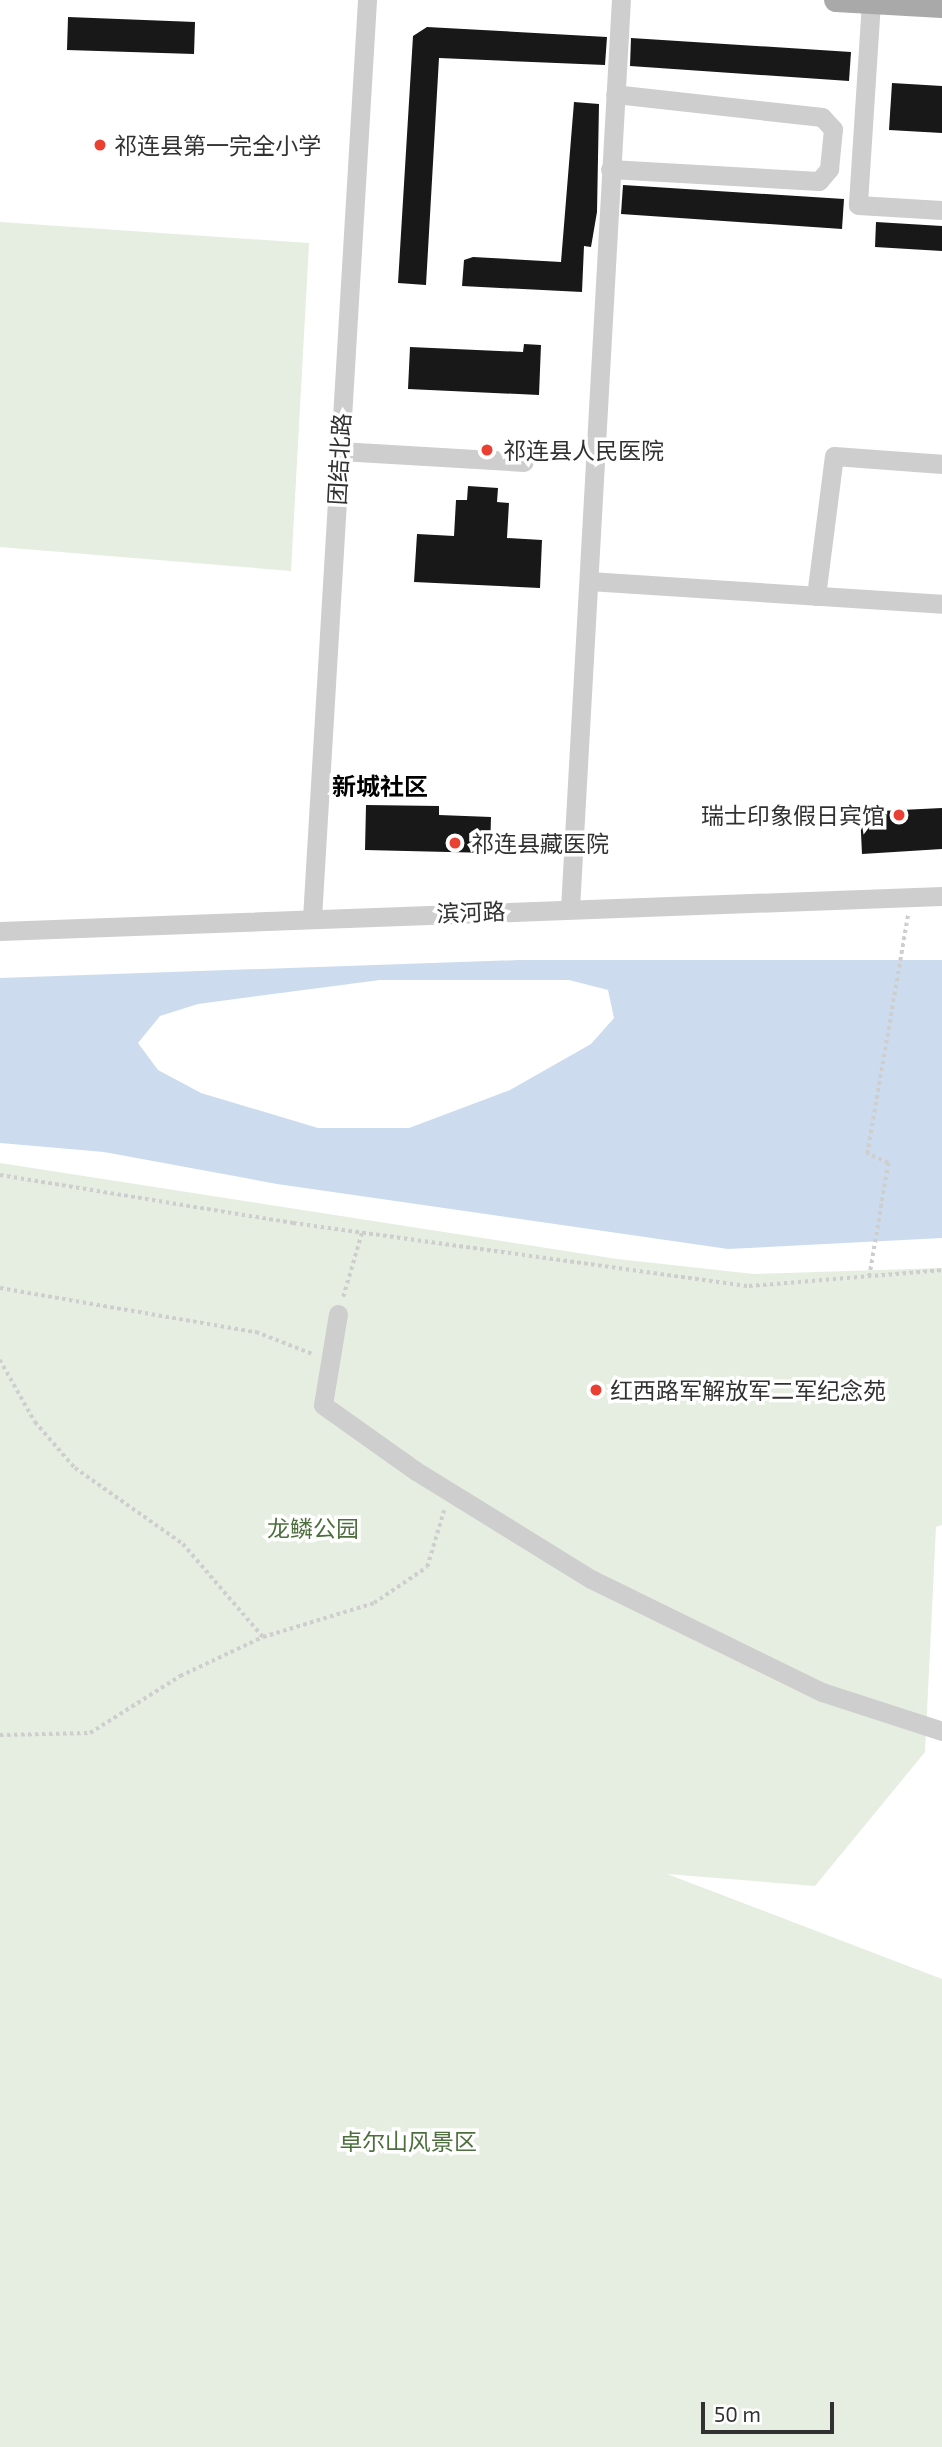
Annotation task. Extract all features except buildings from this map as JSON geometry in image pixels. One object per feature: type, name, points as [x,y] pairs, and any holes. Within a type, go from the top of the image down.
[{"type":"main road","points":[[836,0],[942,6]]},
{"type":"street","name":"团结北路","points":[[312,918],[367,0]]},
{"type":"street","points":[[570,908],[609,298],[611,169],[621,0]]},
{"type":"street","points":[[871,2],[858,205],[942,210]]},
{"type":"street","points":[[611,169],[818,181],[829,169],[833,129],[822,117],[615,94]]},
{"type":"street","points":[[340,452],[524,462]]},
{"type":"street","points":[[816,596],[834,456],[942,464]]},
{"type":"street","points":[[589,581],[942,604]]},
{"type":"street","name":"滨河路","points":[[0,931],[570,908],[942,897]]},
{"type":"street","points":[[338,1314],[323,1405],[450,1491],[591,1579],[822,1692],[942,1731]]},
{"type":"path","points":[[869,1276],[888,1163],[867,1154],[909,930]]},
{"type":"path","points":[[0,1175],[362,1232],[749,1286],[942,1270]]},
{"type":"path","points":[[338,1314],[362,1232]]},
{"type":"path","points":[[0,1288],[256,1332],[330,1361]]},
{"type":"path","points":[[0,1360],[35,1422],[75,1468],[183,1545],[263,1637]]},
{"type":"path","points":[[0,1735],[90,1733],[180,1676],[263,1637],[374,1603],[427,1567],[450,1491]]},
{"type":"green space","points":[[0,222],[309,243],[291,571],[0,547]]},
{"type":"green space","points":[[0,1163],[617,1259],[754,1274],[942,1268],[942,1525],[936,1527],[925,1752],[815,1886],[667,1874],[942,1979],[942,2447],[0,2447]]},
{"type":"water","points":[[519,960],[942,960],[942,1238],[728,1249],[277,1184],[104,1152],[0,1143],[0,978]],"holes":[[[380,980],[569,980],[608,990],[614,1018],[591,1044],[510,1090],[409,1128],[318,1128],[201,1093],[158,1070],[138,1043],[160,1016],[198,1004]]]},
{"type":"place","name":"祁连县第一完全小学","points":[[100,145]]},
{"type":"place","name":"祁连县人民医院","points":[[487,450]]},
{"type":"place","name":"瑞士印象假日宾馆","points":[[899,815]]},
{"type":"place","name":"祁连县藏医院","points":[[455,843]]},
{"type":"place","name":"红西路军解放军二军纪念苑","points":[[596,1390]]},
{"type":"district","name":"新城社区","points":[[380,786]]},
{"type":"park label","name":"龙鳞公园","points":[[313,1528]]},
{"type":"park label","name":"卓尔山风景区","points":[[408,2141]]}]
